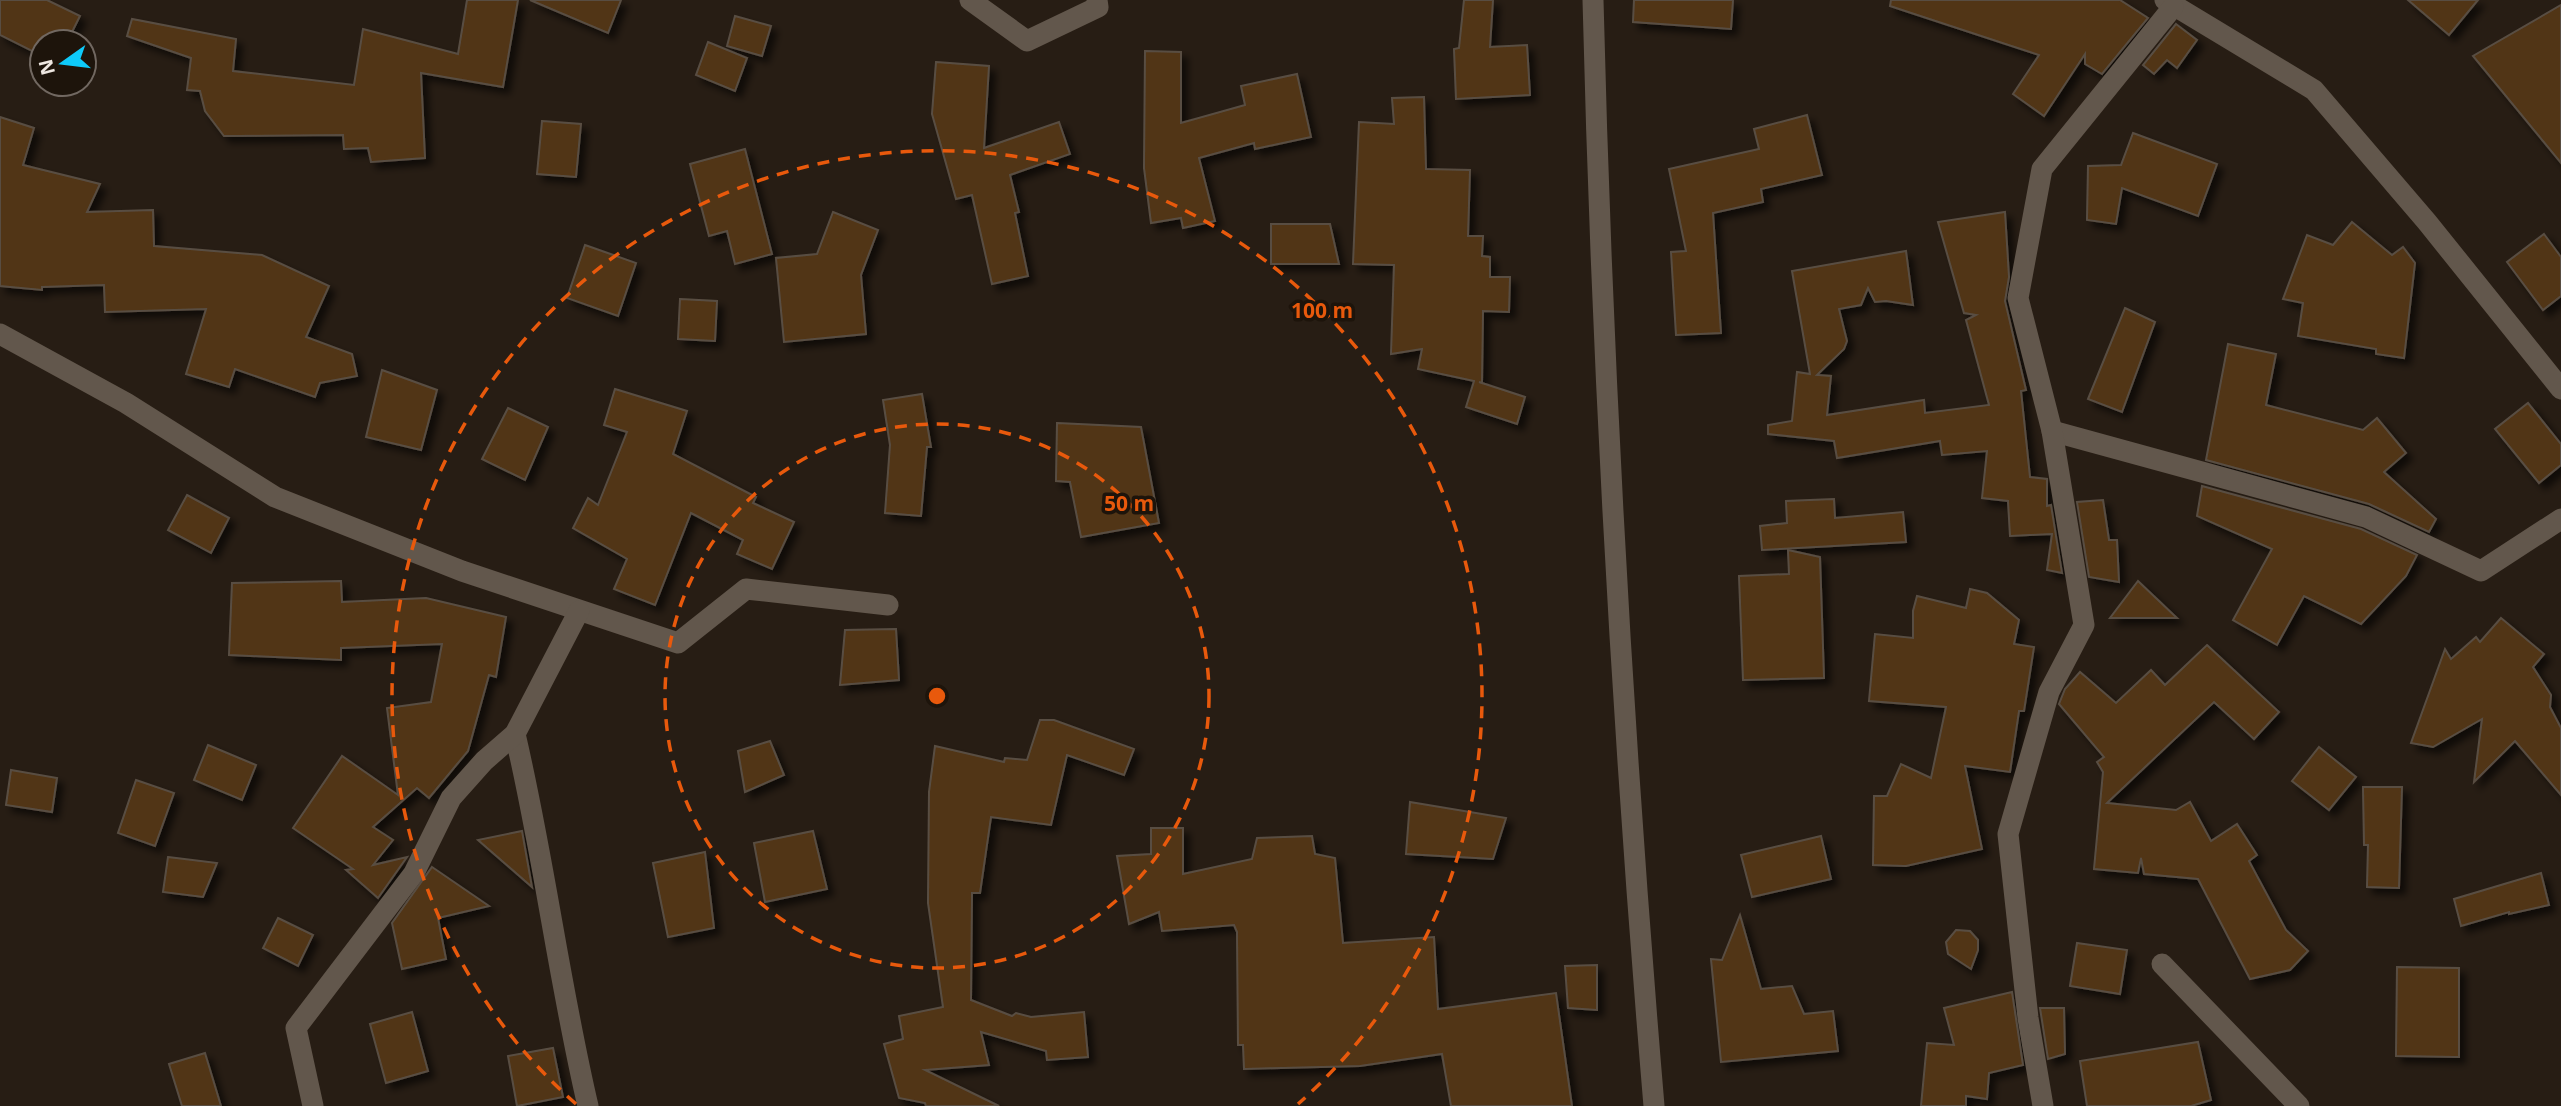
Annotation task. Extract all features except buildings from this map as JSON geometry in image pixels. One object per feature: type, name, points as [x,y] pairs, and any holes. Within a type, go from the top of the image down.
[{"type":"street","points":[[970,0],[1027,41],[1098,7],[1097,0]]},
{"type":"street","points":[[1593,0],[1599,235],[1631,825],[1654,1106]]},
{"type":"street","points":[[2043,1106],[2028,1018],[2008,834],[2049,692],[2084,625],[2052,430],[2018,298],[2042,169],[2169,3],[2314,89],[2427,222],[2561,389]]},
{"type":"street","points":[[0,334],[126,403],[275,498],[462,571],[678,643],[746,589],[888,605]]},
{"type":"street","points":[[2052,430],[2366,517],[2481,571],[2561,519]]},
{"type":"street","points":[[313,1106],[296,1028],[414,873],[451,798],[484,761],[515,734],[579,611]]},
{"type":"street","points":[[515,734],[539,834],[574,1044],[589,1106]]},
{"type":"street","points":[[2162,964],[2298,1106]]}]
